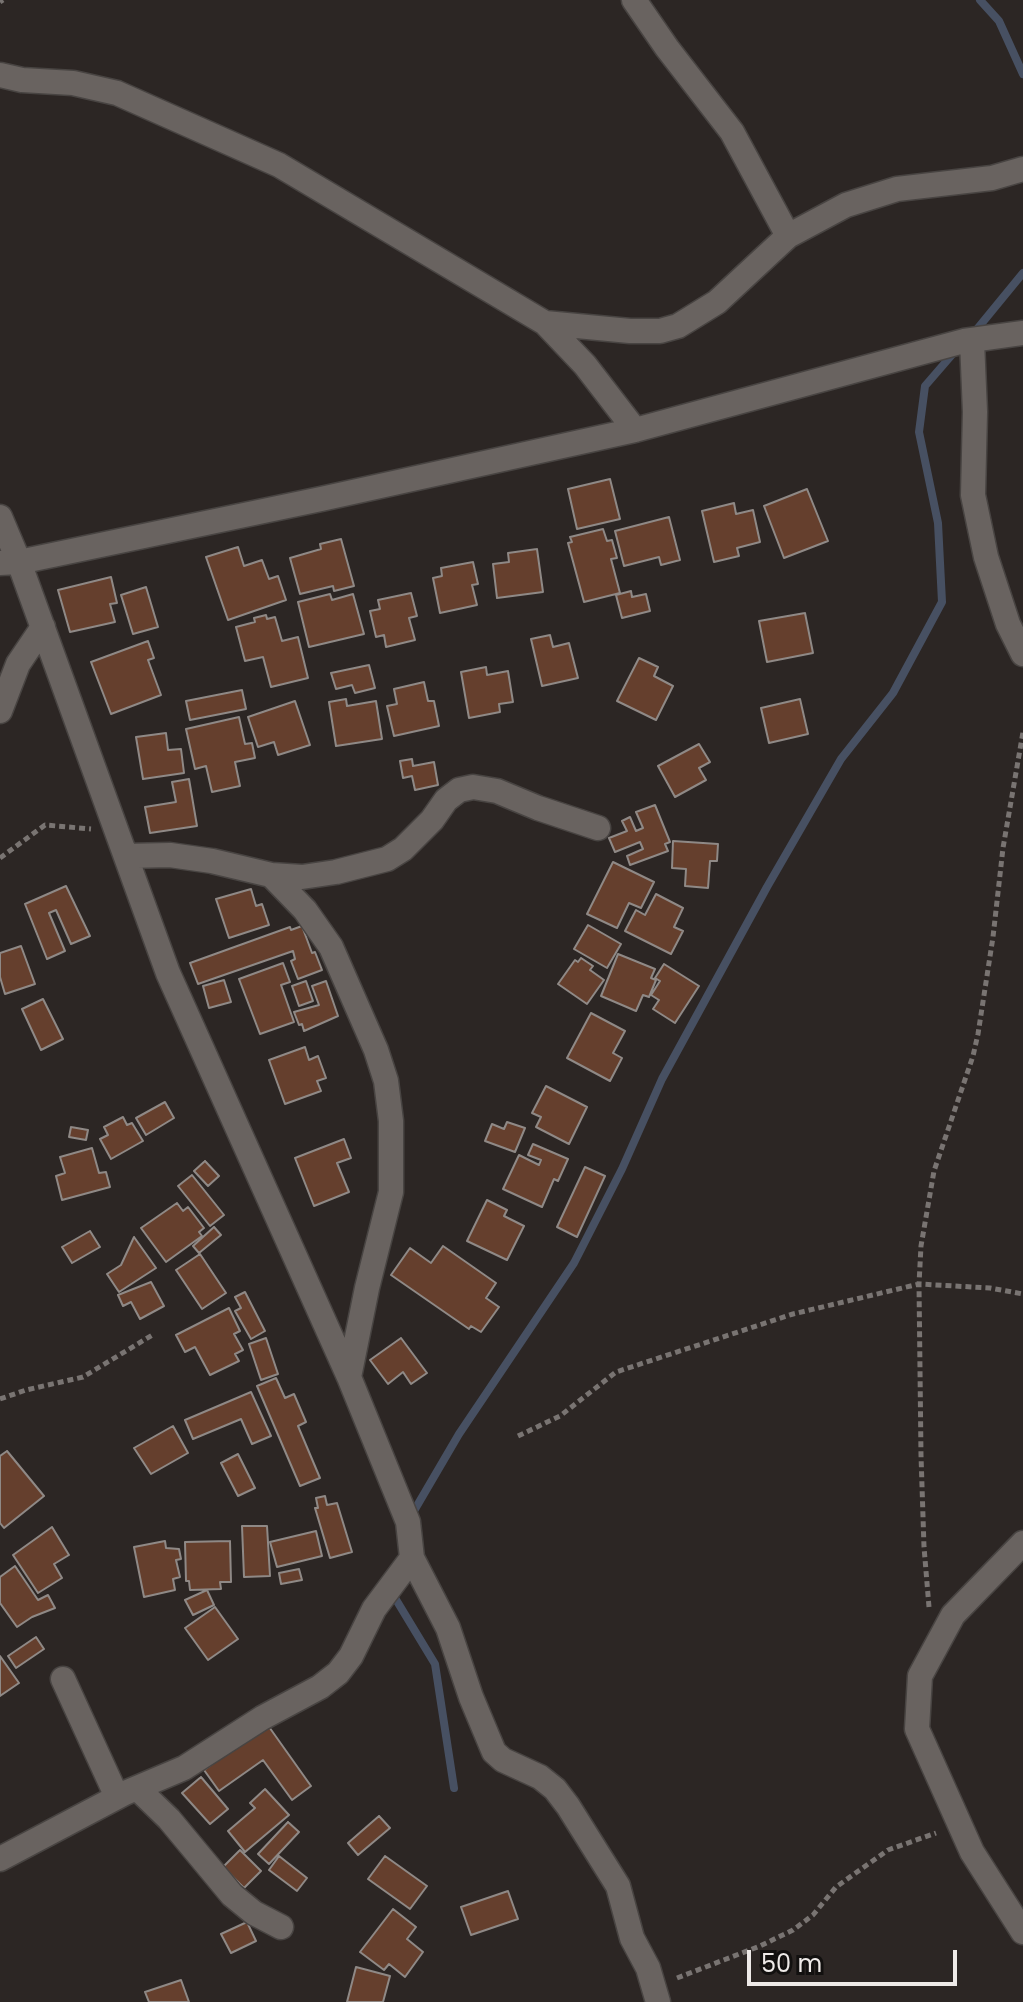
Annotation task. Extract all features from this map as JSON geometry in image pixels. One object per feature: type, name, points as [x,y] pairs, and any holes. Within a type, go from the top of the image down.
[{"type":"street","points":[[634,0],[732,132],[788,236]]},
{"type":"street","points":[[0,75],[22,80],[73,83],[117,93],[279,165],[545,323],[585,365],[635,430]]},
{"type":"street","points":[[545,323],[630,331],[660,331],[678,326],[717,302],[788,236],[846,205],[873,195],[931,183],[992,178],[1022,170]]},
{"type":"street","points":[[10,562],[635,430],[979,340],[1023,333]]},
{"type":"street","points":[[979,340],[973,495],[986,557],[1008,624],[1023,654]]},
{"type":"street","points":[[0,517],[10,562],[43,627],[168,973],[349,1377],[408,1522],[412,1558],[448,1628],[471,1697],[494,1752],[503,1760],[548,1783],[568,1806],[618,1886],[632,1938],[648,1968],[656,1995]]},
{"type":"street","points":[[0,711],[18,664],[43,627]]},
{"type":"street","points":[[126,856],[170,855],[271,875],[302,877],[387,859],[419,835],[446,800],[459,790],[473,787],[497,791],[598,828]]},
{"type":"street","points":[[271,875],[305,910],[331,947],[376,1050],[386,1081],[391,1121],[391,1192],[349,1377]]},
{"type":"street","points":[[1023,1543],[953,1615],[920,1676],[917,1729],[972,1852],[1023,1932]]},
{"type":"street","points":[[0,1859],[127,1793],[184,1768],[262,1718],[320,1687],[338,1673],[351,1656],[374,1609],[412,1558]]},
{"type":"street","points":[[63,1679],[127,1793],[169,1819],[232,1895],[254,1913],[281,1927]]},
{"type":"path","points":[[933,1651],[924,1547],[921,1246],[934,1171],[978,1034],[1003,848],[1023,732]]},
{"type":"path","points":[[0,858],[48,824],[92,829],[116,828]]},
{"type":"path","points":[[518,1436],[560,1416],[601,1382],[621,1370],[793,1314],[919,1284],[990,1288],[1023,1294]]},
{"type":"path","points":[[0,1399],[83,1377],[154,1334]]},
{"type":"path","points":[[656,1995],[793,1930],[813,1915],[836,1887],[888,1850],[960,1825]]},
{"type":"building","points":[[610,479],[620,519],[577,529],[568,489]]},
{"type":"building","points":[[807,489],[828,541],[784,558],[764,506]]},
{"type":"building","points":[[734,503],[736,514],[753,510],[760,542],[737,548],[739,556],[714,562],[702,511]]},
{"type":"building","points":[[669,517],[680,560],[661,565],[659,557],[624,566],[615,531]]},
{"type":"building","points":[[603,529],[607,541],[612,540],[617,558],[611,559],[620,593],[584,602],[568,543],[572,542],[570,537]]},
{"type":"building","points":[[341,539],[354,586],[334,591],[333,586],[300,594],[290,558],[321,549],[320,544]]},
{"type":"building","points":[[238,547],[244,566],[262,560],[269,579],[278,576],[286,600],[228,620],[206,557]]},
{"type":"building","points":[[537,549],[543,592],[497,598],[493,564],[509,562],[508,553]]},
{"type":"building","points":[[473,562],[478,584],[472,585],[477,605],[440,613],[433,578],[442,576],[441,568]]},
{"type":"building","points":[[111,577],[117,603],[110,604],[115,622],[70,632],[58,590]]},
{"type":"building","points":[[146,587],[158,627],[133,634],[121,595]]},
{"type":"building","points":[[631,591],[632,597],[646,594],[650,611],[622,618],[616,595]]},
{"type":"building","points":[[411,593],[417,616],[409,618],[415,640],[386,647],[384,635],[376,637],[370,611],[380,609],[378,600]]},
{"type":"building","points":[[330,594],[332,600],[353,594],[364,634],[309,647],[298,602]]},
{"type":"building","points":[[805,613],[813,653],[767,662],[759,621]]},
{"type":"building","points":[[266,615],[267,619],[275,617],[282,641],[298,637],[308,678],[271,687],[263,657],[245,661],[236,627],[255,622],[254,618]]},
{"type":"building","points":[[550,635],[553,647],[569,643],[578,678],[542,686],[531,639]]},
{"type":"building","points":[[148,641],[154,658],[148,660],[161,695],[111,714],[91,662]]},
{"type":"building","points":[[639,658],[658,667],[654,676],[673,686],[656,720],[617,701]]},
{"type":"building","points":[[369,665],[375,688],[355,693],[352,685],[336,689],[331,673]]},
{"type":"building","points":[[486,667],[487,675],[508,671],[513,702],[499,704],[500,712],[469,718],[461,672]]},
{"type":"building","points":[[424,682],[428,701],[434,701],[439,726],[394,736],[387,706],[397,704],[394,689]]},
{"type":"building","points":[[242,690],[246,709],[190,720],[186,701]]},
{"type":"building","points":[[346,699],[347,706],[376,701],[382,739],[336,746],[329,702]]},
{"type":"building","points":[[800,699],[808,734],[769,743],[761,708]]},
{"type":"building","points":[[295,701],[310,745],[278,755],[274,742],[258,747],[248,717]]},
{"type":"building","points":[[239,717],[245,744],[252,743],[255,758],[235,762],[240,786],[212,792],[206,766],[195,769],[186,729]]},
{"type":"building","points":[[166,733],[168,750],[181,749],[184,773],[143,779],[136,737]]},
{"type":"building","points":[[699,744],[710,762],[699,768],[706,780],[675,797],[658,766]]},
{"type":"building","points":[[412,759],[413,766],[434,762],[438,785],[415,790],[412,776],[403,778],[400,761]]},
{"type":"building","points":[[189,779],[197,826],[150,833],[145,807],[176,802],[172,782]]},
{"type":"building","points":[[655,805],[670,842],[665,844],[668,851],[630,865],[627,856],[643,849],[640,842],[615,852],[609,838],[627,831],[622,821],[630,817],[636,831],[643,828],[636,812]]},
{"type":"building","points":[[673,841],[718,844],[717,861],[710,861],[708,888],[685,886],[686,869],[672,868]]},
{"type":"building","points":[[613,862],[654,882],[641,908],[629,903],[617,928],[587,914]]},
{"type":"building","points":[[66,886],[90,936],[71,944],[56,910],[49,913],[65,951],[47,959],[25,904]]},
{"type":"building","points":[[251,889],[256,906],[262,904],[269,925],[229,938],[216,899]]},
{"type":"building","points":[[656,894],[683,908],[674,927],[683,931],[671,954],[625,931],[636,910],[645,915]]},
{"type":"building","points":[[588,925],[621,944],[607,968],[574,949]]},
{"type":"building","points":[[302,926],[322,970],[298,979],[291,961],[295,959],[293,951],[198,984],[190,963],[290,927],[291,930]]},
{"type":"building","points":[[21,946],[35,984],[5,994],[0,977],[0,953]]},
{"type":"building","points":[[618,954],[655,969],[651,978],[656,980],[649,997],[643,995],[636,1011],[601,996]]},
{"type":"building","points":[[581,958],[593,966],[590,970],[604,980],[587,1004],[558,984],[575,960],[578,962]]},
{"type":"building","points":[[283,963],[290,982],[281,985],[294,1022],[260,1034],[239,979]]},
{"type":"building","points":[[664,964],[699,986],[675,1023],[653,1009],[659,1000],[651,995],[660,981],[655,978]]},
{"type":"building","points":[[224,980],[231,1002],[209,1008],[203,986]]},
{"type":"building","points":[[306,981],[313,1001],[299,1006],[292,986]]},
{"type":"building","points":[[326,981],[338,1016],[304,1031],[294,1012],[319,1005],[312,986]]},
{"type":"building","points":[[43,999],[63,1039],[41,1050],[22,1009]]},
{"type":"building","points":[[591,1013],[625,1031],[613,1053],[622,1058],[610,1081],[567,1058]]},
{"type":"building","points":[[305,1047],[309,1060],[318,1056],[326,1078],[317,1081],[321,1091],[285,1104],[269,1060]]},
{"type":"building","points":[[546,1086],[587,1107],[569,1144],[536,1127],[541,1117],[532,1113]]},
{"type":"building","points":[[165,1102],[174,1118],[146,1135],[136,1118]]},
{"type":"building","points":[[123,1117],[127,1125],[132,1123],[143,1141],[111,1159],[100,1139],[108,1135],[104,1127]]},
{"type":"building","points":[[507,1122],[525,1128],[515,1152],[485,1141],[492,1124],[504,1129]]},
{"type":"building","points":[[71,1127],[88,1130],[86,1140],[69,1137]]},
{"type":"building","points":[[344,1139],[351,1158],[337,1163],[349,1192],[314,1206],[295,1158]]},
{"type":"building","points":[[533,1144],[568,1159],[558,1181],[554,1179],[542,1207],[503,1189],[519,1155],[539,1165],[541,1160],[528,1155]]},
{"type":"building","points":[[92,1148],[99,1173],[106,1172],[110,1187],[62,1200],[56,1176],[65,1173],[60,1157]]},
{"type":"building","points":[[205,1161],[219,1176],[208,1186],[194,1171]]},
{"type":"building","points":[[585,1167],[605,1176],[577,1237],[557,1227]]},
{"type":"building","points":[[192,1175],[224,1215],[210,1226],[178,1186]]},
{"type":"building","points":[[487,1200],[507,1210],[504,1216],[524,1226],[507,1260],[467,1241]]},
{"type":"building","points":[[177,1203],[183,1211],[188,1207],[204,1228],[199,1232],[202,1236],[166,1262],[141,1228]]},
{"type":"building","points":[[214,1227],[221,1235],[199,1253],[193,1246]]},
{"type":"building","points":[[90,1231],[100,1247],[72,1263],[62,1247]]},
{"type":"building","points":[[134,1237],[156,1268],[119,1292],[107,1274],[121,1265]]},
{"type":"building","points":[[443,1246],[496,1283],[486,1298],[499,1307],[481,1332],[471,1326],[469,1329],[391,1275],[410,1248],[431,1263]]},
{"type":"building","points":[[200,1254],[226,1293],[202,1309],[176,1270]]},
{"type":"building","points":[[151,1282],[164,1306],[140,1319],[131,1302],[123,1306],[118,1295]]},
{"type":"building","points":[[245,1292],[265,1331],[251,1339],[235,1311],[241,1308],[235,1297]]},
{"type":"building","points":[[229,1308],[240,1331],[234,1334],[243,1350],[235,1354],[239,1361],[210,1375],[195,1347],[185,1352],[176,1335]]},
{"type":"building","points":[[266,1338],[278,1374],[261,1380],[249,1344]]},
{"type":"building","points":[[401,1338],[427,1373],[411,1384],[403,1372],[388,1384],[370,1360]]},
{"type":"building","points":[[276,1378],[285,1398],[294,1394],[306,1422],[298,1426],[320,1478],[300,1486],[257,1386]]},
{"type":"building","points":[[251,1392],[271,1436],[252,1444],[241,1419],[193,1439],[185,1420]]},
{"type":"building","points":[[173,1426],[188,1453],[151,1474],[134,1448]]},
{"type":"building","points":[[7,1451],[44,1496],[4,1528],[0,1523],[0,1456]]},
{"type":"building","points":[[238,1454],[255,1488],[238,1496],[221,1463]]},
{"type":"building","points":[[325,1496],[327,1505],[337,1503],[352,1552],[330,1558],[315,1508],[318,1508],[316,1498]]},
{"type":"building","points":[[242,1526],[267,1526],[270,1576],[244,1577]]},
{"type":"building","points":[[52,1527],[69,1555],[54,1564],[62,1578],[38,1593],[13,1555]]},
{"type":"building","points":[[316,1531],[322,1556],[277,1567],[270,1542]]},
{"type":"building","points":[[165,1541],[166,1548],[179,1549],[181,1559],[176,1560],[180,1577],[173,1579],[175,1590],[144,1597],[134,1547]]},
{"type":"building","points":[[230,1541],[231,1582],[220,1582],[221,1589],[190,1590],[189,1581],[186,1581],[185,1542]]},
{"type":"building","points":[[15,1566],[38,1600],[48,1595],[55,1608],[17,1627],[0,1603],[0,1577]]},
{"type":"building","points":[[299,1569],[302,1580],[281,1584],[279,1573]]},
{"type":"building","points":[[207,1590],[214,1605],[193,1615],[185,1600]]},
{"type":"building","points":[[215,1607],[238,1639],[208,1660],[185,1628]]},
{"type":"building","points":[[36,1637],[44,1649],[16,1668],[8,1656]]},
{"type":"building","points":[[0,1656],[19,1683],[0,1696]]},
{"type":"building","points":[[267,1724],[311,1786],[292,1800],[263,1760],[219,1791],[204,1770]]},
{"type":"building","points":[[201,1777],[228,1809],[210,1824],[182,1793]]},
{"type":"building","points":[[265,1789],[289,1815],[245,1852],[228,1831],[255,1808],[250,1803]]},
{"type":"building","points":[[379,1816],[390,1828],[358,1855],[348,1843]]},
{"type":"building","points":[[288,1822],[299,1832],[269,1864],[258,1854]]},
{"type":"building","points":[[240,1850],[261,1871],[244,1888],[223,1867]]},
{"type":"building","points":[[279,1856],[307,1878],[297,1891],[269,1870]]},
{"type":"building","points":[[385,1856],[427,1886],[410,1909],[368,1879]]},
{"type":"building","points":[[508,1891],[518,1919],[471,1935],[461,1907]]},
{"type":"building","points":[[393,1909],[416,1927],[407,1939],[423,1952],[405,1977],[389,1964],[384,1970],[360,1952]]},
{"type":"building","points":[[247,1922],[256,1941],[231,1953],[221,1934]]},
{"type":"building","points":[[356,1967],[390,1976],[383,2002],[347,2002]]},
{"type":"building","points":[[181,1980],[189,2002],[149,2002],[145,1992]]},
{"type":"waterway","points":[[980,0],[999,21],[1023,74]]},
{"type":"waterway","points":[[973,334],[1023,273]]},
{"type":"waterway","points":[[411,1516],[459,1434],[574,1263],[622,1169],[662,1079],[767,887],[841,759],[893,693],[942,602],[938,523],[919,432],[925,386],[957,349]]},
{"type":"waterway","points":[[392,1593],[435,1664],[454,1788]]}]
